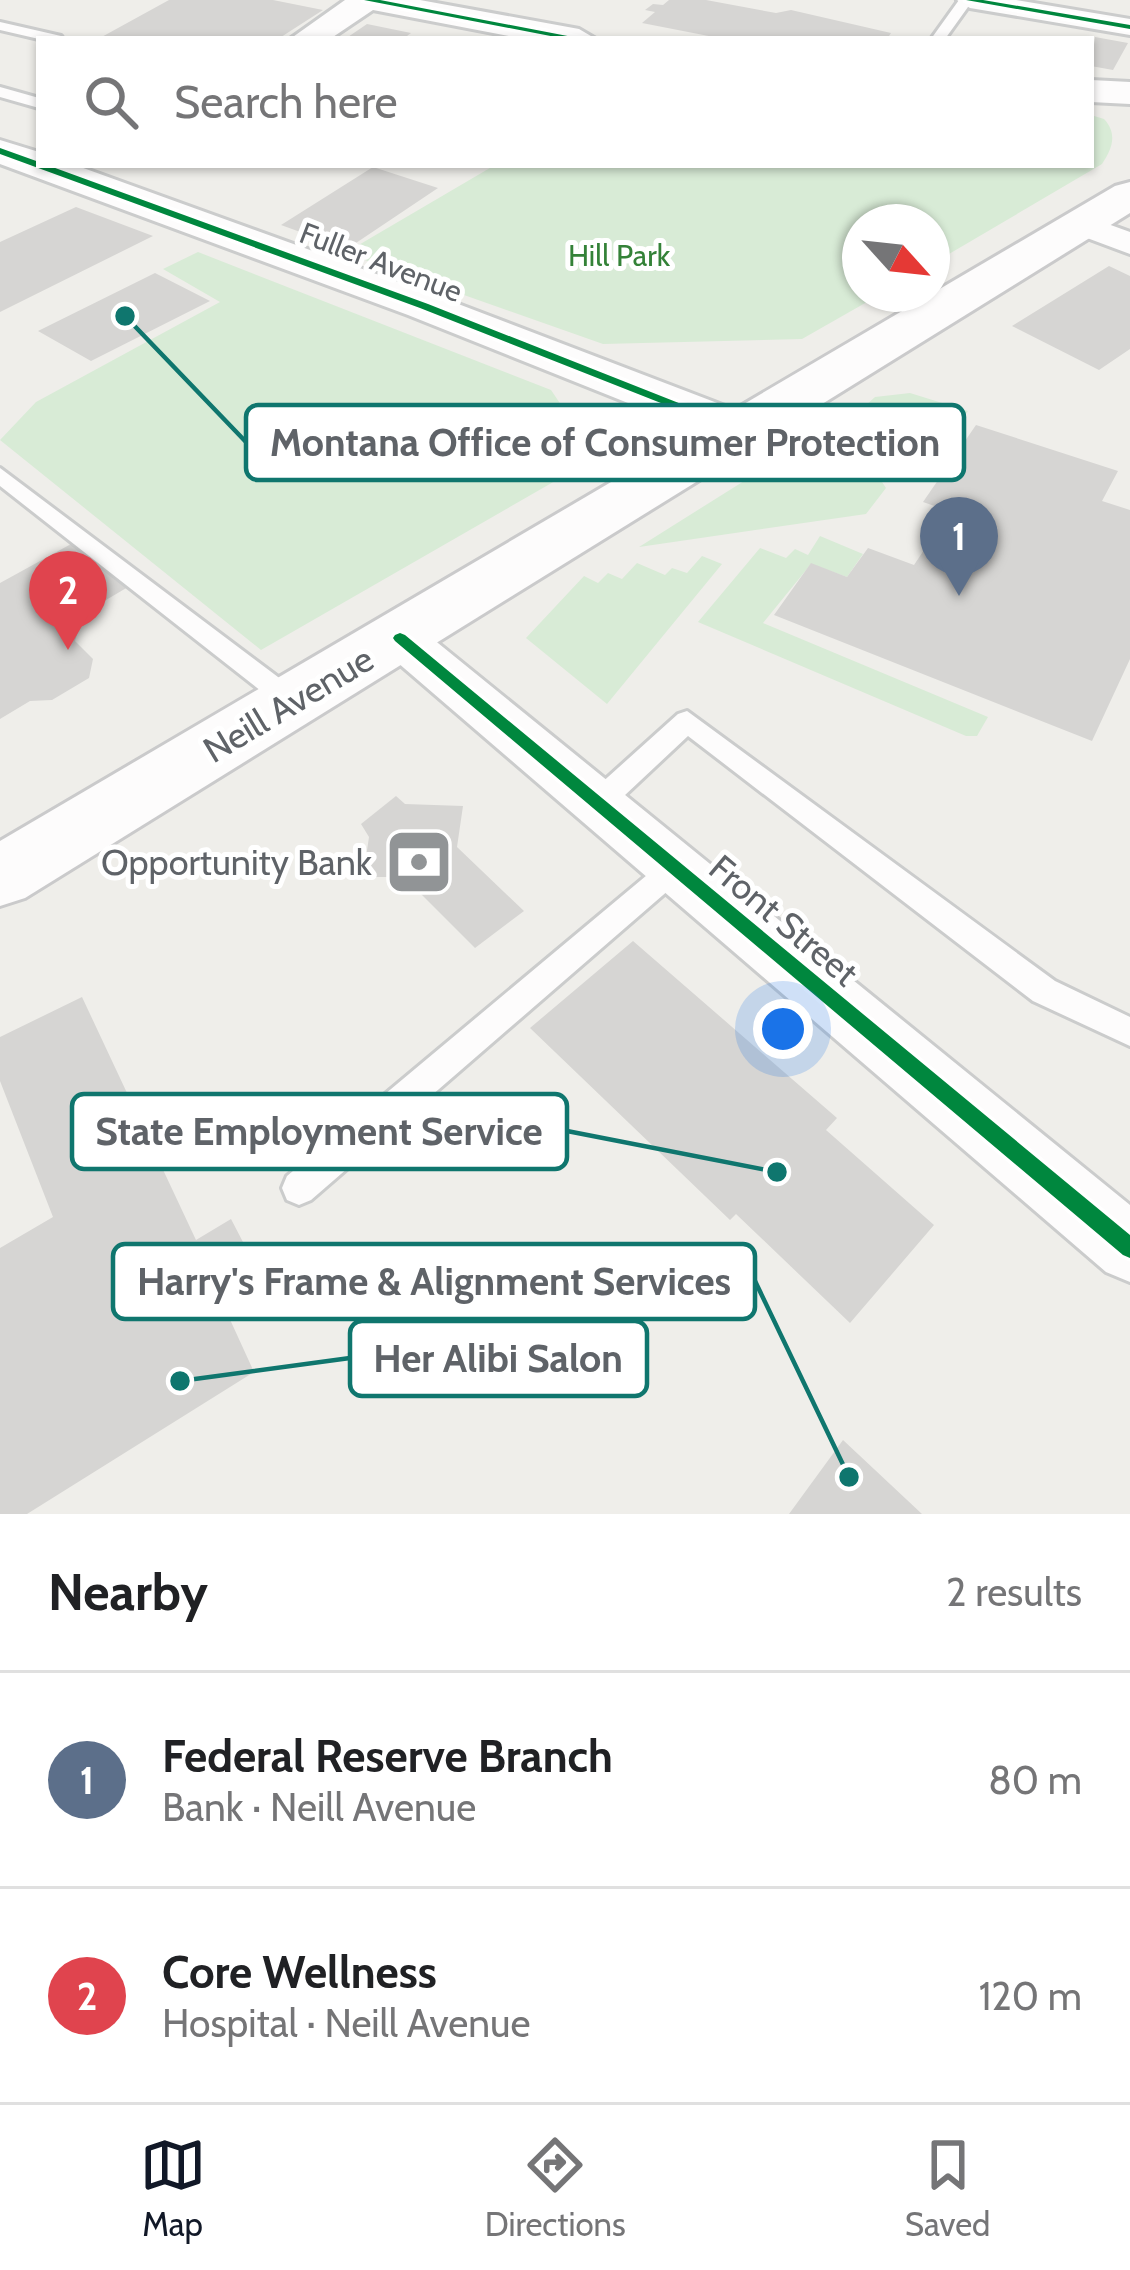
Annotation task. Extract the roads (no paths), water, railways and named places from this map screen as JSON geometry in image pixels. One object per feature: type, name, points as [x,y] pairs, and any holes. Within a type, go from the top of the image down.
[{"type":"main road","name":"Neill Avenue","points":[[0,877],[741,430],[1107,235],[1130,195]]},
{"type":"street","points":[[312,36],[367,0],[563,36]]},
{"type":"street","points":[[968,0],[1130,27]]},
{"type":"street","points":[[1094,91],[1130,92]]},
{"type":"street","name":"Fuller Avenue","points":[[0,151],[36,163]]},
{"type":"street","points":[[0,185],[39,168]]},
{"type":"street","name":"Fuller Avenue","points":[[49,168],[741,430]]},
{"type":"street","name":"Front Street","points":[[400,638],[1130,1248]]},
{"type":"lane","points":[[940,36],[968,0]]},
{"type":"lane","points":[[0,26],[43,36]]},
{"type":"lane","points":[[0,92],[36,102]]},
{"type":"lane","points":[[0,475],[293,702]]},
{"type":"lane","points":[[598,803],[687,722],[1044,991],[1130,1032]]},
{"type":"lane","points":[[299,1188],[675,868]]},
{"type":"place","name":"Montana Office of Consumer Protection","points":[[125,316]]},
{"type":"place","name":"Federal Reserve Branch","points":[[959,596]]},
{"type":"place","name":"Core Wellness","points":[[68,650]]},
{"type":"place","name":"Opportunity Bank","points":[[419,862]]},
{"type":"place","name":"State Employment Service","points":[[777,1172]]},
{"type":"place","name":"Her Alibi Salon","points":[[180,1381]]},
{"type":"place","name":"Harry's Frame & Alignment Services","points":[[849,1477]]},
{"type":"park label","name":"Hill Park","points":[[619,255]]}]
